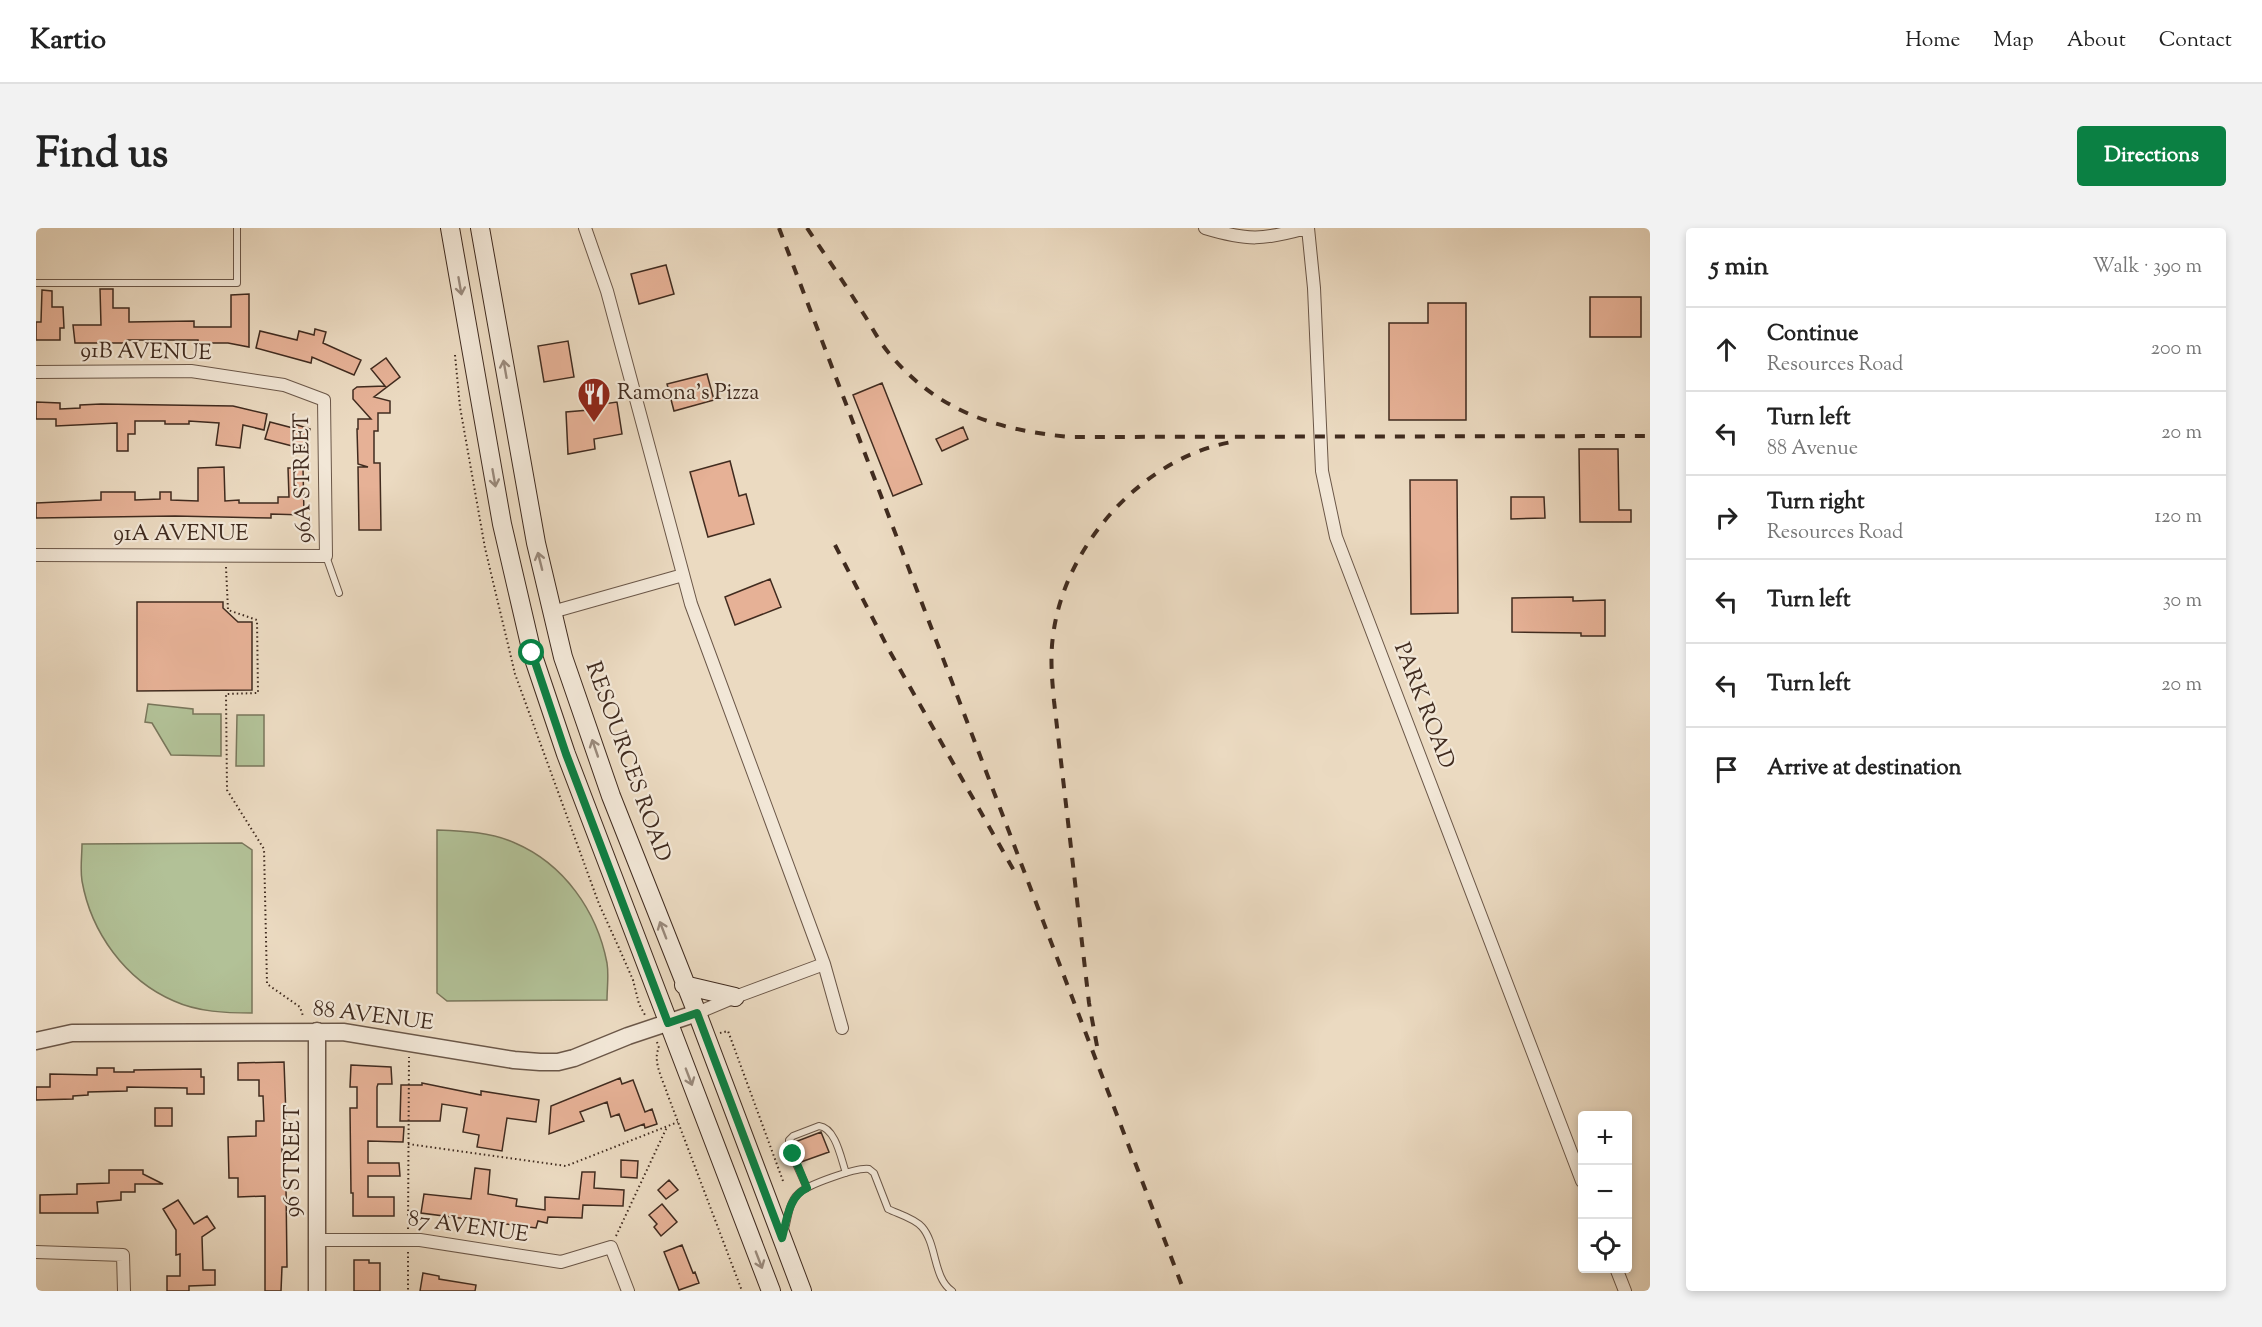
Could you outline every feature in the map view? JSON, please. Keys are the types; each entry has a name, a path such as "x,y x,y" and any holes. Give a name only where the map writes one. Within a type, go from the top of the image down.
{"main road":[{"path":"450,228 502,524 532,653 566,754 771,1291"},
{"name":"RESOURCES ROAD","path":"480,228 536,543 563,657 611,796 697,1013 802,1291"},
{"path":"684,985 735,997"}],"street":[{"path":"585,228 610,300 691,604 824,964 842,1028"},
{"path":"1205,228 1239,237 1271,238 1307,228"},
{"name":"PARK ROAD","path":"1307,228 1314,288 1322,471 1336,537 1578,1171"},
{"name":"91B AVENUE","path":"36,372 191,371 284,385 324,400"},
{"name":"96A STREET","path":"324,400 326,556"},
{"name":"91A AVENUE","path":"36,555 326,556"},
{"path":"552,612 683,575"},
{"path":"697,1013 824,964"},
{"name":"88 AVENUE","path":"36,1041 72,1033 343,1032 514,1060 558,1062 697,1013"},
{"name":"96 STREET","path":"317,1031 317,1291"},
{"name":"87 AVENUE","path":"317,1240 408,1240 561,1262 611,1247"},
{"path":"611,1247 628,1291"},
{"path":"36,1252 123,1255 124,1291"},
{"path":"1618,1273 1625,1291"}],"lane":[{"path":"36,283 237,283 237,228"},
{"path":"326,556 339,593"},
{"path":"807,1188 789,1148 789,1140 793,1136 823,1126 830,1131 846,1173"},
{"path":"782,1238 793,1200 798,1193 846,1173 866,1168 872,1171 888,1209 924,1229 945,1284 952,1291"}],"path":[{"path":"226,556 228,610 257,620 258,693 226,694 227,790 264,849 267,984 300,1007 303,1016"},
{"path":"728,1030 783,1181"},
{"path":"408,1291 409,1043"},
{"path":"659,1048 656,1053 660,1071 742,1291"},
{"path":"408,1144 566,1166 678,1122"},
{"path":"611,1247 667,1127"}],"green space":[{"path":"148,704 193,709 193,714 221,714 221,756 171,755 152,723 145,722"},
{"path":"237,715 264,715 264,766 236,766"},
{"path":"437,830 477,833 506,839 533,852 563,876 576,891 586,908 602,944 608,968 607,1000 447,1001 437,993"},
{"path":"242,843 252,850 252,1013 212,1011 183,1005 156,992 140,981 113,952 102,936 93,918 82,881 82,844"}],"building":[{"path":"666,265 674,294 639,304 631,274"},
{"path":"100,289 113,289 113,308 129,308 129,322 194,321 194,327 231,327 231,295 249,294 249,347 228,343 198,343 198,340 75,343 73,325 101,325"},
{"path":"42,290 52,291 52,307 63,307 64,328 60,328 60,340 36,340 36,322 41,322"},
{"path":"1590,297 1641,297 1641,337 1590,337"},
{"path":"1428,303 1466,303 1466,420 1389,420 1389,323 1428,323"},
{"path":"315,329 326,332 323,343 361,360 354,375 312,357 311,363 256,348 260,331 297,340 299,331 314,335"},
{"path":"568,341 574,377 544,382 538,346"},
{"path":"386,358 400,377 374,397 390,401 390,413 378,413 378,431 374,431 374,463 380,463 381,530 359,530 358,467 368,467 358,464 358,419 371,419 353,399 353,390 357,387 385,386 371,369"},
{"path":"707,374 714,400 674,411 667,384"},
{"path":"882,383 922,484 893,496 853,395"},
{"path":"36,402 60,403 60,409 101,404 233,406 267,414 264,430 243,425 240,448 216,445 219,423 189,421 189,424 165,424 165,421 135,421 135,434 128,434 128,451 117,451 117,423 56,426 56,419 36,419"},
{"name":"Ramona's Pizza","path":"617,402 622,434 594,439 595,449 568,454 566,412 589,410 589,406"},
{"path":"270,422 293,428 294,424 310,429 304,449 265,439"},
{"path":"963,427 968,439 942,451 936,439"},
{"path":"1579,449 1618,449 1619,510 1631,510 1631,522 1580,522"},
{"path":"730,461 739,496 746,494 754,524 708,537 690,472"},
{"path":"224,467 225,501 239,500 239,503 278,503 278,497 289,497 288,468 303,468 304,515 271,514 271,518 175,516 36,518 36,503 101,500 101,492 135,492 135,500 160,499 160,492 171,492 171,500 198,501 198,468"},
{"path":"1410,480 1457,480 1458,613 1411,614"},
{"path":"1511,497 1544,497 1545,518 1511,519"},
{"path":"770,579 781,607 735,625 725,597"},
{"path":"1573,597 1573,601 1605,600 1605,636 1581,636 1581,633 1512,632 1512,598"},
{"path":"137,602 223,602 223,608 238,622 252,622 252,690 137,691"},
{"path":"284,1062 286,1116 284,1116 284,1138 282,1138 282,1187 286,1187 287,1267 282,1267 281,1291 265,1291 265,1196 238,1197 238,1178 229,1178 228,1137 256,1136 256,1121 264,1121 263,1096 259,1096 259,1080 238,1080 238,1063"},
{"path":"351,1065 391,1067 392,1084 378,1084 377,1087 377,1127 404,1127 403,1142 368,1141 368,1163 399,1163 400,1176 368,1176 368,1197 394,1197 394,1216 353,1216 350,1108 357,1108 357,1087 350,1087"},
{"path":"97,1068 114,1068 114,1072 201,1069 201,1077 204,1077 204,1094 187,1094 187,1088 127,1087 127,1091 88,1092 88,1095 73,1096 73,1099 36,1100 36,1087 50,1087 50,1074 97,1075"},
{"path":"620,1078 622,1084 633,1080 645,1112 652,1109 657,1124 645,1128 644,1124 625,1131 619,1114 611,1117 607,1102 580,1112 584,1121 549,1134 551,1106"},
{"path":"422,1083 481,1095 481,1091 539,1100 536,1122 507,1118 502,1151 477,1147 479,1135 463,1132 467,1108 442,1104 440,1121 400,1121 401,1085 422,1085"},
{"path":"155,1108 172,1108 172,1126 155,1126"},
{"path":"821,1132 829,1152 801,1162 795,1142"},
{"path":"621,1160 638,1161 637,1178 621,1177"},
{"path":"475,1168 490,1170 488,1194 517,1199 516,1206 545,1210 545,1197 579,1199 582,1172 595,1172 594,1188 624,1190 623,1206 583,1205 582,1218 548,1217 547,1223 538,1221 536,1228 421,1213 424,1194 471,1199"},
{"path":"109,1170 143,1170 143,1174 163,1184 135,1184 135,1192 121,1192 121,1200 97,1202 98,1213 40,1213 40,1195 77,1194 77,1184 109,1183"},
{"path":"669,1180 678,1190 666,1199 658,1190"},
{"path":"178,1200 194,1224 207,1216 215,1228 202,1237 203,1270 215,1270 215,1285 189,1286 189,1291 167,1291 167,1276 180,1276 180,1254 176,1255 176,1230 163,1209"},
{"path":"662,1204 677,1222 661,1236 654,1227 657,1224 649,1215"},
{"path":"682,1245 699,1283 679,1290 664,1252"},
{"path":"354,1260 380,1263 380,1291 354,1291"},
{"path":"423,1273 439,1276 439,1279 476,1285 475,1291 420,1291"}],"railway":[{"path":"779,228 1184,1291"},
{"path":"807,228 881,343 907,372 947,403 993,423 1017,429 1070,437 1650,436"},
{"path":"1097,1046 1089,1003 1053,685 1052,644 1060,602 1073,569 1092,538 1115,509 1141,484 1171,464 1204,449 1238,441"},
{"path":"835,545 889,650 1017,876"}],"place":[{"name":"Ramona's Pizza","path":"594,423"}],"route":[{"path":"532,653 566,754 668,1023 697,1013 782,1238 793,1200 798,1193 807,1188 793,1154"}]}
